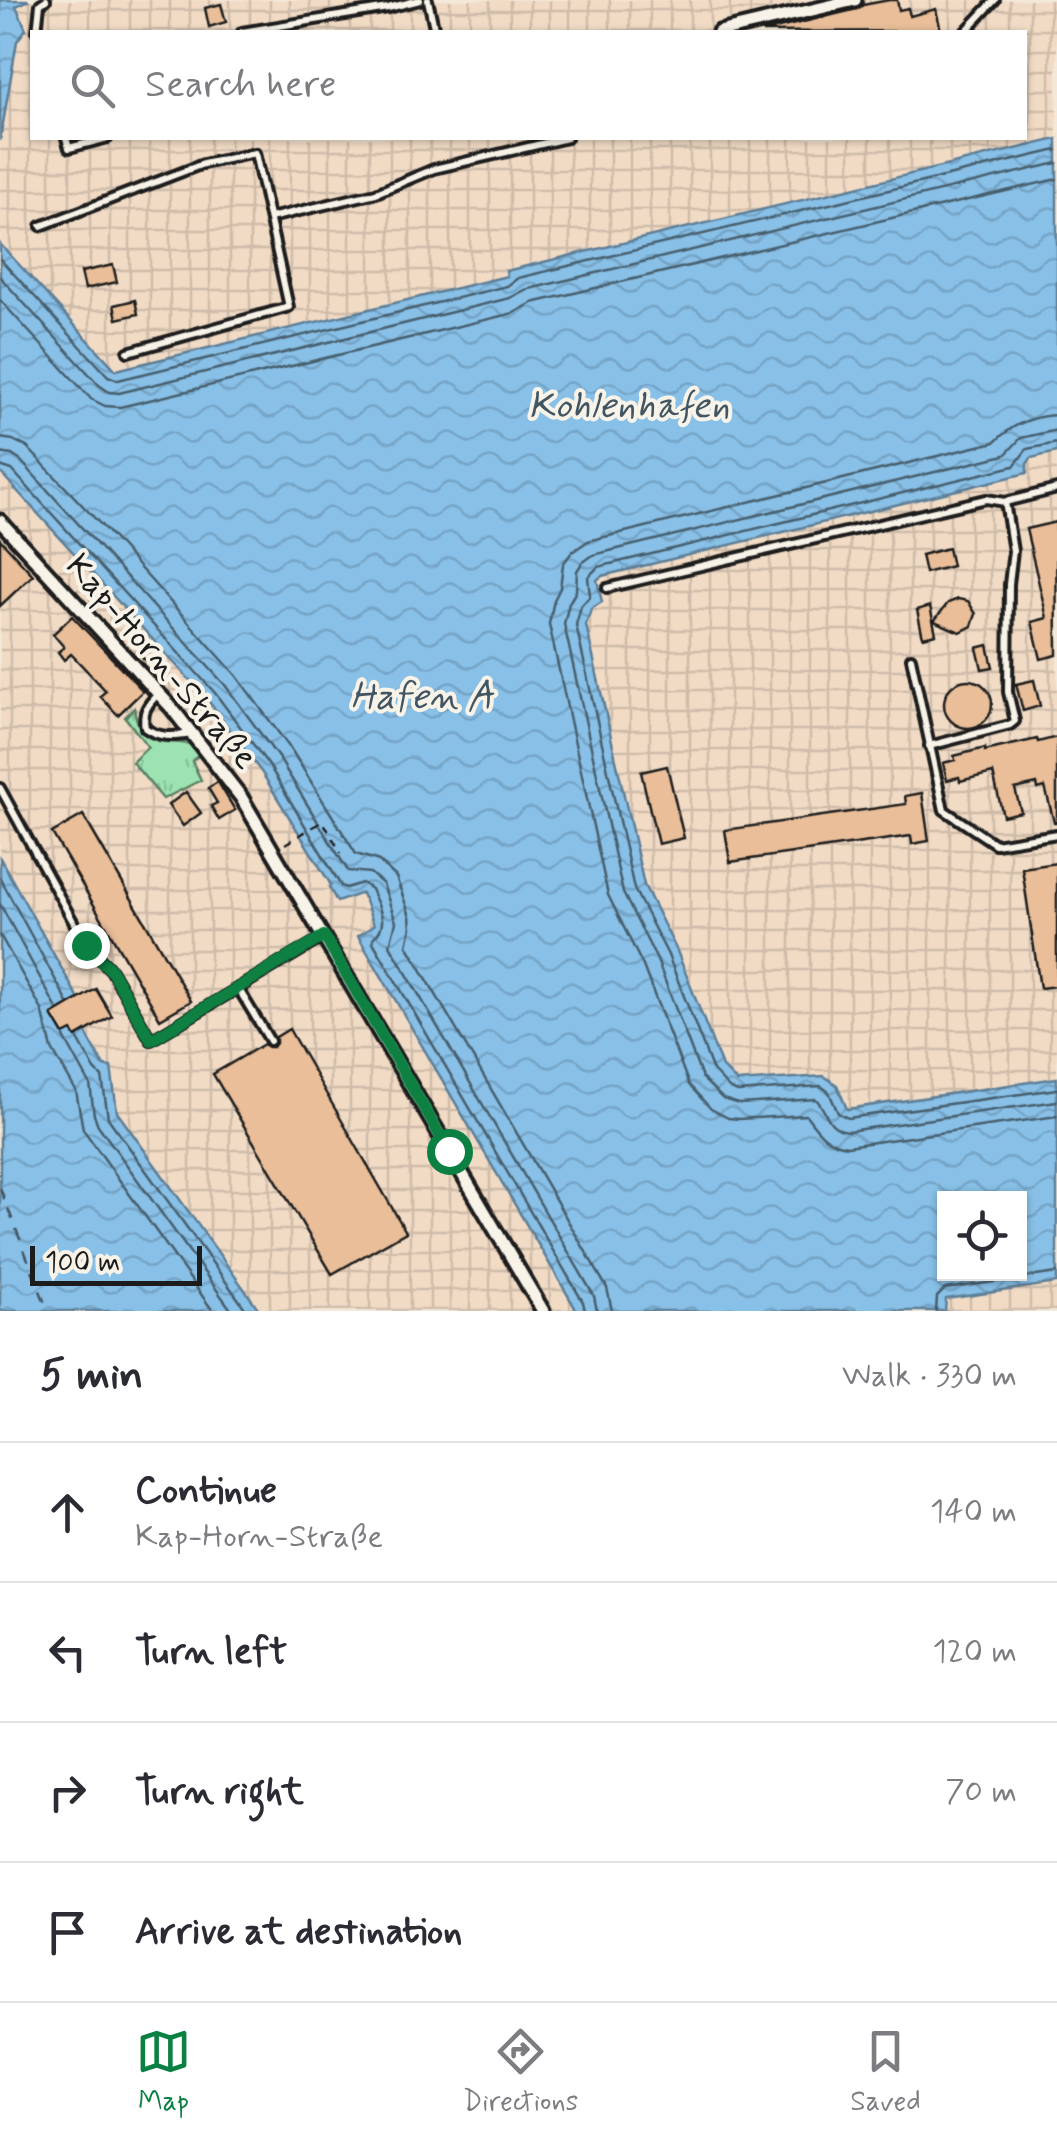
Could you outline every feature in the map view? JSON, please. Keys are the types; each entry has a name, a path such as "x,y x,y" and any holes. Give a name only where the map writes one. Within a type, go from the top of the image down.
{"street":[{"path":"728,30 855,0"},
{"name":"Kap-Horn-Straße","path":"0,521 194,733 241,797 543,1311"}],"lane":[{"path":"37,30 40,4 46,0"},
{"path":"253,30 424,0 434,30"},
{"path":"968,30 996,0"},
{"path":"67,140 69,148 100,140"},
{"path":"270,218 376,193 434,169 538,141"},
{"path":"41,226 203,164 255,153 289,307 128,352"},
{"path":"607,588 986,499 1005,502 1057,489"},
{"path":"929,746 1015,721 1008,692 1012,551 1005,502"},
{"path":"910,658 944,810 995,844 1057,834"},
{"path":"159,693 147,704 145,728 156,735 194,733"},
{"path":"0,788 86,945 111,970 151,1040 324,936"},
{"path":"238,988 270,1040"}],"path":[{"path":"285,844 323,822 341,853"}],"shaded area":[{"path":"29,0 1057,0 1057,139 116,370 0,244 0,141 20,34 16,6"},
{"path":"1057,452 1057,1078 846,1109 824,1076 737,1082 722,1067 677,951 644,885 586,625 597,580 1027,473 1031,458"},
{"path":"0,472 207,699 262,773 331,886 362,893 374,926 358,936 577,1311 260,1311 116,1112 111,1067 104,1066 87,1035 77,996 0,858"},
{"path":"1057,1283 1057,1311 945,1311 946,1299"}],"green space":[{"path":"134,708 137,722 148,737 195,745 201,753 192,761 201,780 163,799 132,762 148,747 125,717"}],"water":[{"path":"0,0 29,0 16,6 26,29 17,41 0,141"},
{"path":"1057,139 1057,452 1031,458 1027,473 602,576 597,580 602,602 591,609 586,625 644,885 677,951 722,1067 737,1082 824,1076 837,1085 847,1109 1057,1078 1057,1283 946,1299 945,1311 577,1311 358,936 374,925 362,893 337,902 331,885 262,773 207,699 0,472 0,244 116,370 507,276 506,271"},
{"path":"0,858 77,996 87,1035 104,1066 111,1067 117,1112 260,1311 0,1311"}],"building":[{"path":"897,0 899,10 908,8 910,16 936,9 941,30 770,30 857,9"},
{"path":"221,4 226,22 209,27 205,8"},
{"path":"113,265 117,282 85,289 81,272"},
{"path":"135,300 138,314 117,319 114,305"},
{"path":"1056,522 1057,655 1041,659 1032,622 1047,618 1026,529"},
{"path":"0,539 33,575 0,606"},
{"path":"948,548 952,566 925,573 921,555"},
{"path":"968,601 976,614 972,626 960,632 934,621 948,603"},
{"path":"930,606 936,634 923,637 917,610"},
{"path":"72,616 143,691 118,715 100,696 106,691 71,654 64,660 58,652 64,647 53,634"},
{"path":"988,645 993,667 982,669 977,648"},
{"path":"968,680 985,687 992,704 985,721 968,728 951,721 944,704 951,687"},
{"path":"1034,680 1040,706 1023,711 1016,684"},
{"path":"1057,737 1057,822 1045,787 1038,789 1037,784 1015,789 1021,812 1003,816 993,773 947,780 943,763 955,760 954,756"},
{"path":"667,766 684,838 658,844 641,772"},
{"path":"218,782 235,810 219,820 211,806 217,803 208,788"},
{"path":"186,792 201,813 183,826 168,805"},
{"path":"922,793 929,841 912,844 911,836 730,862 725,830 906,804 905,796"},
{"path":"83,815 191,1001 160,1019 52,833"},
{"path":"1057,863 1057,986 1040,988 1022,868"},
{"path":"96,989 112,1016 76,1037 72,1031 64,1035 52,1015"},
{"path":"289,1029 406,1232 332,1274 213,1074 264,1044 273,1047 276,1037"}],"ferry route":[{"path":"0,1188 48,1311"}],"route":[{"path":"86,945 111,970 151,1040 324,936 449,1151"}],"water label":[{"name":"Kohlenhafen","path":"629,406"},
{"name":"Hafen A","path":"422,697"}]}
